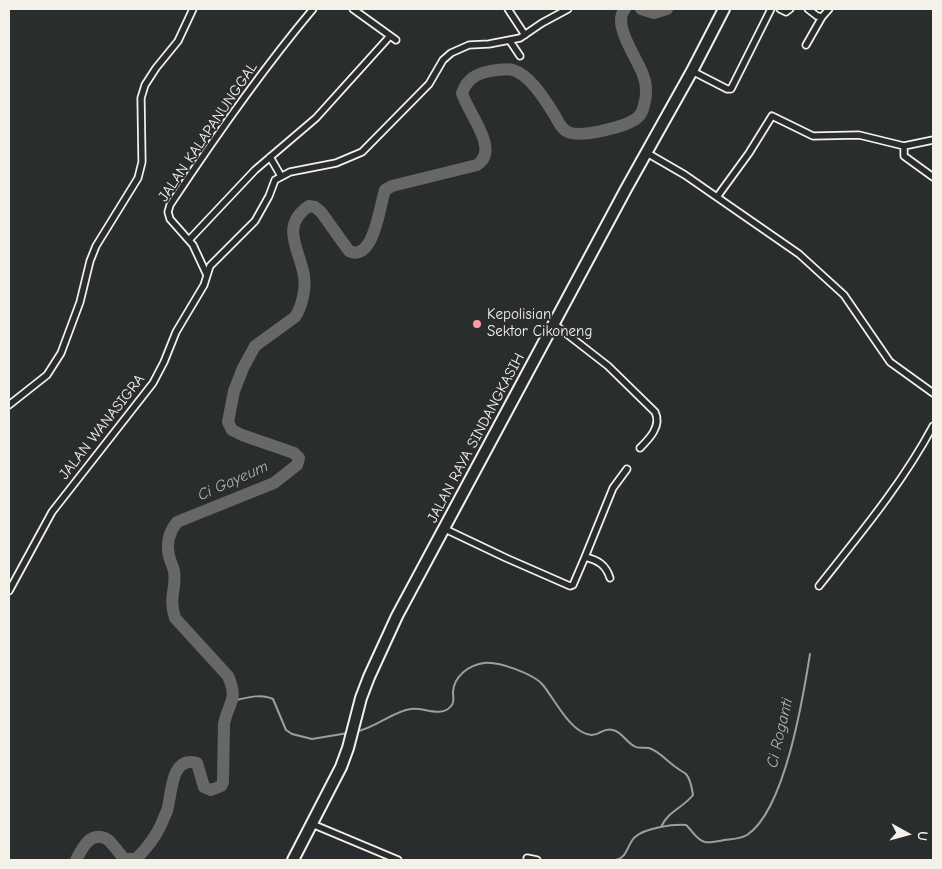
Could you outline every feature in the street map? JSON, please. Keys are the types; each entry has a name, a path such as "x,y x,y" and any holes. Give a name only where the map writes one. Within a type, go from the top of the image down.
{"highway":[{"name":"JALAN RAYA SINDANGKASIH","path":"293,860 341,767 354,729 361,698 397,616 724,9"}],"street":[{"path":"9,404 47,375 61,353 80,302 90,261 96,246 138,178 142,162 141,98 145,85 178,41 193,9"},
{"name":"JALAN KALAPANUNGGAL","path":"205,271 189,240 170,219 168,212 170,205 240,101 314,9"},
{"path":"353,9 396,40"},
{"path":"508,9 526,35"},
{"path":"270,157 280,174 336,163 362,152 430,84 442,60 448,55 469,45 510,41 520,38 568,9"},
{"path":"692,71 727,89 731,89 771,9"},
{"path":"780,9 786,12 790,9"},
{"path":"808,9 817,16 822,17"},
{"path":"806,45 822,17 829,9"},
{"path":"189,240 255,170 316,118 390,36"},
{"path":"510,41 520,56"},
{"path":"717,197 749,153 772,116 813,136 859,135 904,146 933,140"},
{"path":"904,146 904,156 933,177"},
{"path":"647,152 685,175 813,266 839,290 853,307 890,362 933,393"},
{"name":"JALAN WANASIGRA","path":"9,591 52,512 152,383 164,362 176,332 204,285 205,271 255,221 264,208 275,180 280,174"},
{"path":"554,324 608,366 656,412 658,418 653,432 640,448"},
{"path":"819,586 878,511 910,466 933,426"},
{"path":"445,529 570,586 573,585 613,488 628,468"},
{"path":"585,557 601,563 610,578"},
{"path":"312,824 398,860"},
{"path":"527,858 537,860"}],"waterway":[{"name":"Ci Gayeum","path":"76,860 90,839 95,837 105,838 109,841 124,859 136,859 150,843 161,825 167,811 174,778 177,770 182,765 188,762 197,763 204,787 211,790 221,786 223,782 224,724 232,701 233,691 228,676 175,618 172,604 175,577 169,556 168,542 177,522 274,483 297,465 299,458 294,453 242,435 232,430 228,422 234,391 243,368 255,346 295,317 300,308 304,292 304,276 293,230 300,214 309,206 315,207 321,212 349,251 358,252 370,241 385,190 392,186 477,165 483,158 485,150 484,141 462,93 469,81 485,72 511,69 525,77 542,95 562,127 568,132 582,134 603,131 623,125 637,118 644,107 646,86 640,68 623,32 621,23 625,9"},
{"name":"Ci Gayeum","path":"641,9 654,13 667,9"},
{"name":"Ci Roganti","path":"615,860 625,854 635,837 652,829 686,825 699,839 710,842 745,836 760,822 772,802 790,752 803,697 810,654"},
{"path":"355,732 370,727 404,710 443,711 453,703 454,686 463,672 473,666 484,663 506,666 532,677 543,685 566,717 582,732 592,735 609,729 616,731 631,744 639,748 649,748 686,774 690,781 693,795 672,813 661,827"},
{"path":"232,701 258,696 273,699 286,730 292,734 312,739 348,733"}],"place":[{"name":"Kepolisian Sektor Cikoneng","path":"477,324"}]}
